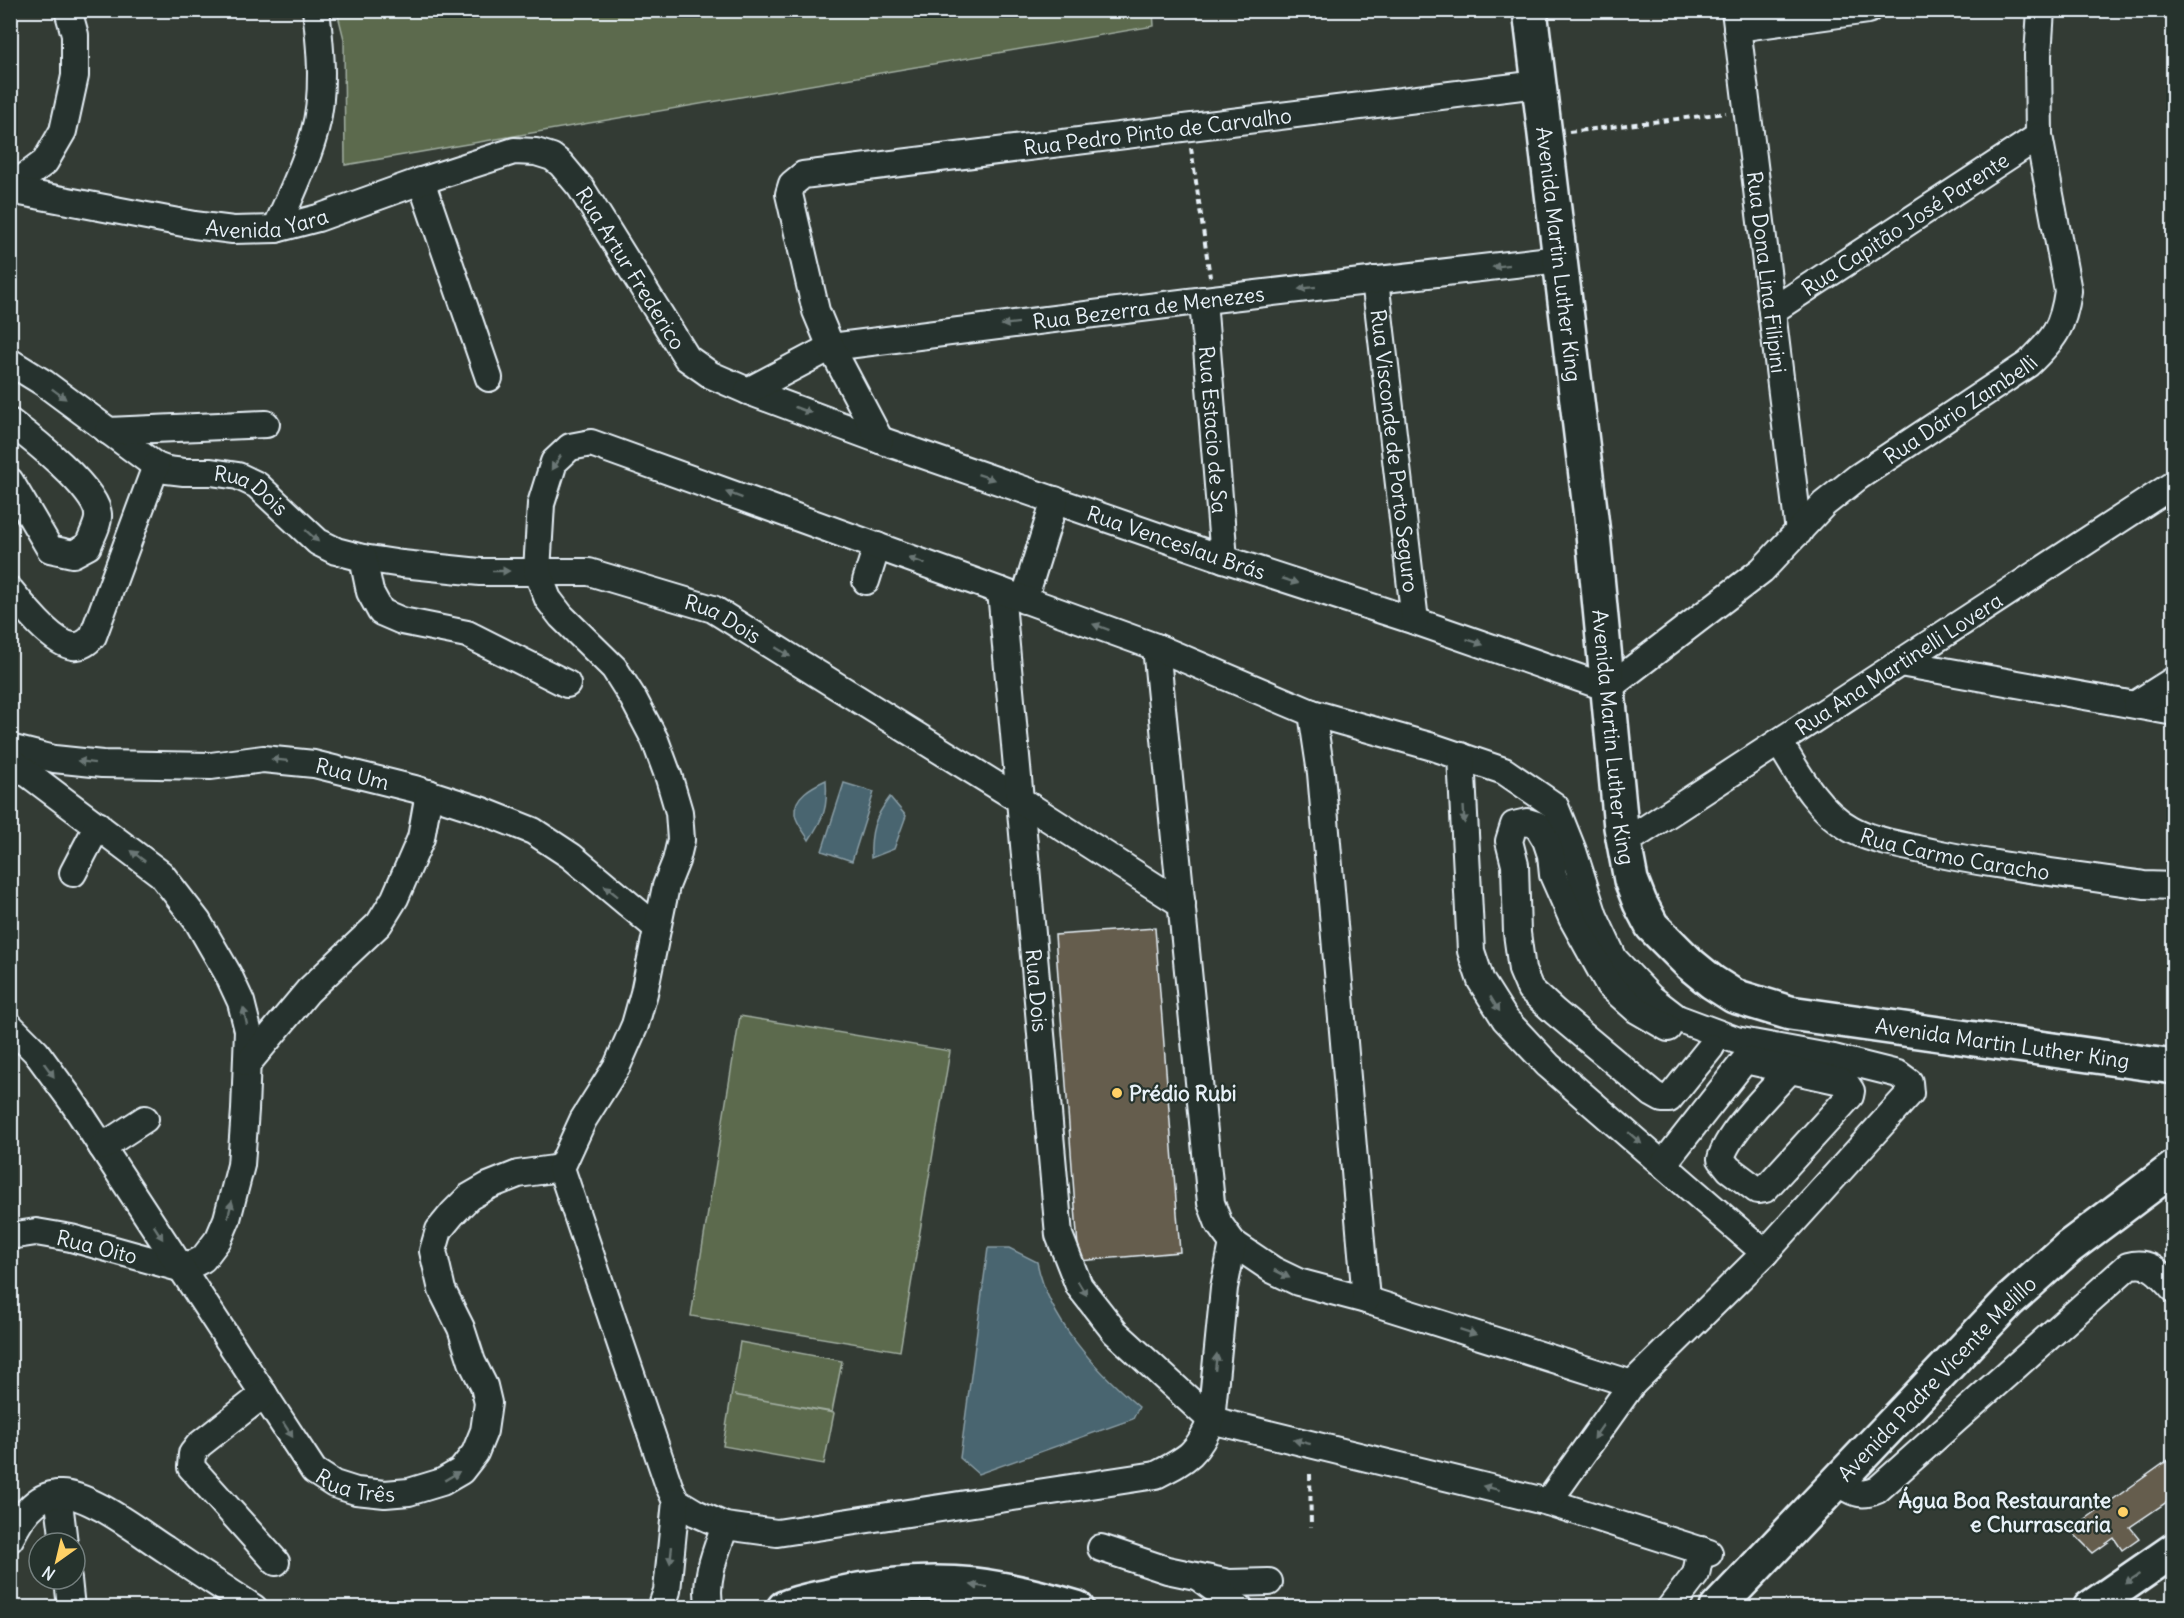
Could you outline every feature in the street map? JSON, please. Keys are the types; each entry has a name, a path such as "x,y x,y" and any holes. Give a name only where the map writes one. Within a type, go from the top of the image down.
{"main road":[{"name":"Avenida Martin Luther King","path":"1530,10 1593,534 1624,843 1631,880 1652,926 1690,964 1734,996 1790,1012 2168,1071"},
{"name":"Avenida Padre Vicente Melillo","path":"1717,1608 2010,1300 2069,1247 2174,1168"},
{"path":"2090,1608 2174,1550"},
{"path":"784,1608 795,1603 855,1590 897,1585 948,1584 974,1585 1034,1596 1077,1608"}],"street":[{"path":"10,189 45,162 63,131 75,76 75,35 68,10"},
{"path":"276,229 314,133 322,75 316,10"},
{"path":"1736,19 1869,10"},
{"name":"Rua Dário Zambelli","path":"1608,688 1762,570 1824,504 1858,477 2028,364 2046,347 2058,331 2066,312 2068,291 2039,136 2038,55 2041,10"},
{"name":"Rua Dona Lina Filipini","path":"1736,19 1799,532"},
{"name":"Rua Pedro Pinto de Carvalho","path":"831,347 816,311 789,194 792,184 803,175 1538,84"},
{"name":"Rua Capitão José Parente","path":"1772,311 2039,136"},
{"name":"Avenida Yara","path":"10,189 195,225 233,230 276,229 318,218 514,151"},
{"name":"Rua Artur Frederico","path":"514,151 536,152 552,157 561,164 581,189 687,358 711,375 748,390"},
{"path":"421,181 489,378"},
{"name":"Rua Bezerra de Menezes","path":"748,390 831,347 1208,299 1559,259"},
{"name":"Rua Visconde de Porto Seguro","path":"1375,280 1415,621"},
{"name":"Rua Estacio de Sa","path":"1208,299 1224,559"},
{"path":"831,347 880,440"},
{"name":"Rua Dois","path":"10,362 44,383 156,466 167,470 238,476 257,485 318,542 336,551 363,558 480,572 589,572 713,609 1020,800 1059,1235 1079,1286 1115,1332 1211,1420"},
{"name":"Rua Venceslau Brás","path":"748,390 880,440 1608,688"},
{"path":"10,422 52,454 95,502 99,516 88,546 73,554 50,549 10,481"},
{"path":"108,431 266,424"},
{"path":"661,1608 667,1590 676,1501 561,1168 583,1120 617,1066 635,1024 644,993 666,886 681,840 679,812 669,778 655,740 633,698 614,668 561,616 548,599 537,571 541,504 554,462 570,447 591,443 1156,647 1312,713 1433,747 1504,771 1555,806 1573,851 1594,916 1614,959 1651,998 1677,1018 1736,1040 1845,1061 1898,1074 1909,1082 1910,1093 1765,1252 1632,1384 1548,1502"},
{"path":"10,590 32,618 63,643 74,647 86,643 93,636 156,466"},
{"name":"Rua Ana Martinelli Lovera","path":"1624,843 2174,484"},
{"path":"1055,500 1012,596 1020,800 1182,904"},
{"path":"866,581 877,546"},
{"path":"363,558 370,592 381,612 402,621 467,634 567,684"},
{"path":"1156,647 1210,1203 1219,1224 1233,1243 1273,1270 1298,1282 1366,1300 1632,1384"},
{"path":"1900,663 2174,712"},
{"path":"2136,704 2174,680"},
{"path":"1312,713 1321,773 1366,1300"},
{"name":"Rua Carmo Caracho","path":"1779,742 1805,784 1832,815 1852,830 1879,840 1962,860 2144,885 2174,886"},
{"name":"Rua Um","path":"10,748 54,759 102,764 211,766 263,759 314,764 429,793 533,831 571,856 657,928"},
{"path":"1461,756 1471,951 1481,981 1505,1019 1548,1065 1765,1252"},
{"path":"10,760 161,874 198,922 228,974 241,1002 248,1030 241,1165 227,1219 219,1238 203,1259 183,1269"},
{"path":"248,1063 308,991 379,924 395,898 421,838 429,793"},
{"path":"1711,1047 1669,1099 1662,1099 1554,1012 1530,989 1522,970 1516,933 1515,865 1509,842 1514,825 1527,822 1537,825 1546,840 1551,855 1553,875 1572,918 1609,985 1637,1010 1690,1040 1711,1047 1745,1060 1841,1081 1851,1091 1850,1096 1765,1189 1757,1190 1729,1169 1721,1158 1737,1130 1790,1070"},
{"path":"73,873 98,825"},
{"name":"Rua Três","path":"10,1026 36,1052 102,1147 314,1471 334,1485 356,1491 385,1494 409,1492 442,1482 461,1472 475,1453 484,1431 488,1403 484,1386 472,1362 461,1328 442,1290 433,1251 440,1230 453,1213 470,1197 488,1186 518,1174 561,1168"},
{"path":"1664,1163 1745,1060"},
{"path":"102,1147 145,1119"},
{"name":"Rua Oito","path":"10,1236 36,1233 71,1238 183,1269"},
{"path":"676,1501 696,1514 725,1526 777,1533 1156,1475 1188,1459 1204,1439 1211,1420 1224,1288 1233,1243"},
{"path":"1837,1482 1857,1493 1866,1494 1877,1490 2128,1266 2140,1263 2156,1270 2174,1288"},
{"path":"264,1394 199,1444 192,1454 191,1467 276,1562"},
{"path":"1211,1420 1548,1502 1705,1552 1696,1574 1670,1608"},
{"path":"58,1494 63,1531"},
{"path":"10,1539 23,1516 35,1503 44,1498 58,1494 87,1501 105,1510 254,1608"},
{"path":"710,1608 708,1587 725,1526"},
{"path":"1101,1548 1167,1570 1229,1583 1269,1582"},
{"path":"1198,1576 1240,1608"},
{"path":"69,1591 71,1608"}],"path":[{"path":"1544,135 1747,110"},
{"path":"1187,127 1208,299"},
{"path":"1310,1474 1311,1527"}],"green space":[{"path":"337,11 1153,11 1154,26 345,165 344,39"},
{"path":"740,1016 950,1051 900,1351 691,1316"},
{"path":"740,1342 842,1361 832,1412 734,1395 834,1413 824,1464 723,1446"}],"water":[{"path":"826,780 824,812 809,840 797,821 795,808 805,792"},
{"path":"844,783 874,792 852,861 822,851"},
{"path":"890,797 906,816 894,849 871,858 874,826"},
{"path":"988,1248 1009,1248 1037,1262 1043,1284 1063,1324 1106,1377 1139,1407 1133,1419 978,1474 960,1458"}],"building":[{"name":"Prédio Rubi","path":"1155,928 1180,1252 1079,1261 1055,935"},
{"name":"Água Boa Restaurante e Churrascaria","path":"2174,1456 2174,1497 2130,1527 2139,1538 2122,1550 2114,1538 2093,1553 2070,1530"}],"place":[{"name":"Prédio Rubi","path":"1117,1093"},
{"name":"Água Boa Restaurante e Churrascaria","path":"2123,1512"}]}
